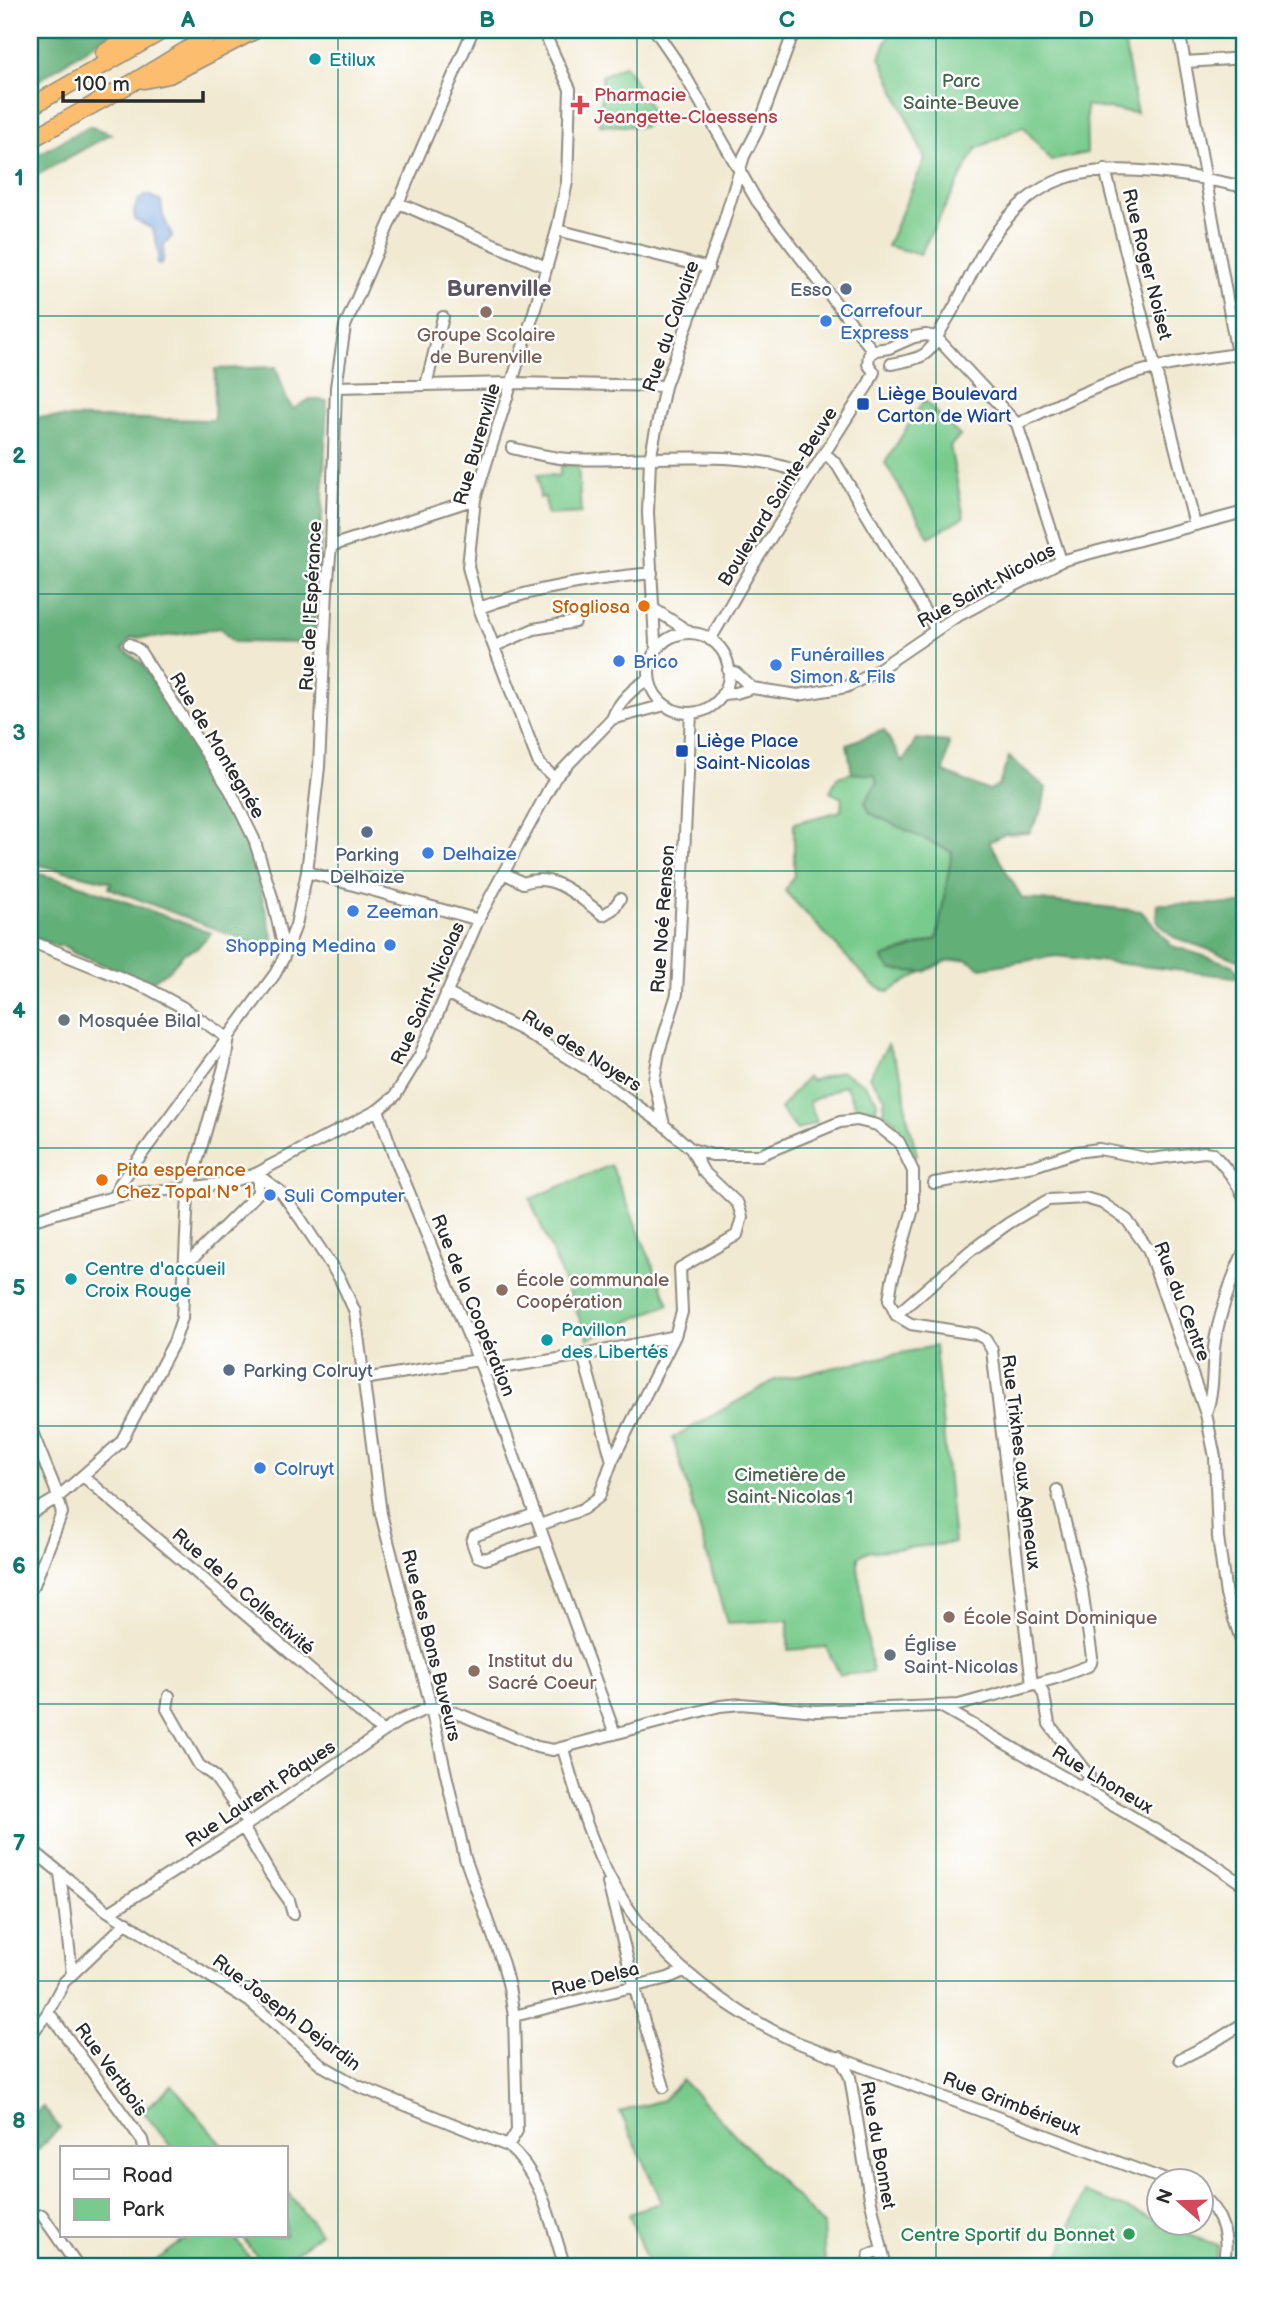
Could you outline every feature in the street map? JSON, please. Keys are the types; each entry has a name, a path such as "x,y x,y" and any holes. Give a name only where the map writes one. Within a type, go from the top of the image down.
{"highway":[{"path":"74,82 98,58 141,30"},
{"path":"30,107 164,30"},
{"path":"30,140 219,30"},
{"path":"132,83 169,75 257,30"}],"street":[{"name":"Rue de l'Espérance","path":"30,1514 57,1498 121,1442 156,1379 182,1318 190,1186 225,1063 229,1039 275,974 285,954 296,925 307,872 318,767 331,546 336,387 345,326 473,30"},
{"name":"Rue Burenville","path":"543,30 570,89 567,182 557,230 475,499 468,567 479,608 539,764 555,778"},
{"path":"656,30 690,84 738,173 757,201 878,350 891,357 891,364 884,373 870,369 867,359 878,350 914,337 936,337 1017,425 1061,561"},
{"name":"Rue du Calvaire","path":"658,648 655,642 648,513 650,458 664,386 709,268 736,188 738,173 791,39 798,30"},
{"path":"1017,425 1081,393 1156,368 1237,354 1179,30"},
{"path":"1186,62 1244,58"},
{"path":"891,364 919,359 932,349 936,337 990,240 1019,205 1038,190 1074,174 1105,169 1206,178 1244,187"},
{"name":"Rue Roger Noiset","path":"1105,169 1195,524"},
{"path":"398,202 546,267"},
{"path":"557,230 709,268"},
{"path":"426,385 443,317"},
{"name":"Boulevard Sainte-Beuve","path":"710,640 732,600 874,372"},
{"path":"336,387 512,383 664,386"},
{"path":"512,448 540,456 572,459 743,460 797,470 808,478"},
{"path":"825,453 837,465 936,629"},
{"path":"331,546 475,499"},
{"name":"Rue Saint-Nicolas","path":"722,694 752,688 798,695 846,687 867,678 936,629 976,605 1061,561 1244,512"},
{"path":"479,608 509,597 613,577 652,573"},
{"path":"654,609 691,633 710,640 725,658 727,683 722,694 714,704 704,710 682,713 665,705 654,694 649,678 650,662 667,639 691,633"},
{"path":"495,646 534,629 575,622"},
{"name":"Rue de Montegnée","path":"129,644 139,649 230,790 254,839 272,897 285,954"},
{"name":"Rue Saint-Nicolas","path":"728,670 736,673 752,688"},
{"name":"Rue Saint-Nicolas","path":"30,1221 115,1197 246,1179 258,1175 268,1167 378,1110 395,1096 404,1085 428,1037 479,920 555,778 612,719 616,708 649,678"},
{"path":"612,719 665,705"},
{"name":"Rue Noé Renson","path":"664,1125 654,1080 659,1052 677,993 691,713"},
{"path":"307,872 479,920"},
{"path":"504,873 523,883 532,880 556,881 603,915 613,909 620,899"},
{"path":"30,941 149,989 229,1039 119,1185 115,1197"},
{"name":"Rue des Noyers","path":"445,997 522,1030 586,1069 664,1125 691,1149 704,1171 738,1204 742,1217 737,1235 680,1268 682,1312 674,1336"},
{"name":"Rue de la Coopération","path":"378,1110 394,1156 480,1366 615,1734"},
{"path":"691,1149 712,1155 760,1155 840,1122 857,1119 877,1125 899,1142 913,1171 913,1209 892,1281 889,1300 896,1315"},
{"path":"934,1183 1034,1166 1099,1149 1151,1159 1205,1152 1212,1153 1217,1158 1238,1185 1244,1198"},
{"path":"186,1265 258,1192 258,1175"},
{"name":"Rue des Bons Buveurs","path":"258,1175 281,1192 346,1289 355,1312 381,1514 431,1708 465,1858 503,1964 514,2017 517,2131 508,2146"},
{"name":"Rue du Centre","path":"896,1315 970,1251 1048,1200 1085,1198 1102,1203 1127,1220 1148,1249 1206,1414 1215,1457 1218,1537 1226,1595 1243,1641"},
{"path":"1206,1414 1214,1382 1214,1347 1231,1284 1244,1252"},
{"name":"Rue Trixhes aux Agneaux","path":"896,1315 921,1327 976,1334 985,1339 992,1350 1035,1683 1044,1695 1049,1724 1090,1776 1083,1788"},
{"path":"364,1379 583,1354 674,1336"},
{"path":"544,1539 485,1559 477,1556 472,1542 474,1536 583,1509 599,1497 612,1461 674,1336"},
{"path":"583,1354 612,1461"},
{"path":"30,1427 62,1513 30,1590"},
{"name":"Rue de la Collectivité","path":"83,1476 383,1732"},
{"path":"431,1708 438,1707 537,1747 553,1750 719,1706 741,1704 816,1711 959,1705 1056,1678 1088,1666 1092,1661 1082,1589 1057,1490"},
{"path":"169,1696 167,1709 198,1765 214,1776 246,1825 270,1874 289,1900 293,1914"},
{"name":"Rue Lhoneux","path":"942,1706 1204,1858 1244,1885"},
{"name":"Rue Laurent Pâques","path":"110,1912 246,1825 399,1721 431,1708"},
{"path":"563,1749 584,1819 608,1874 643,1926 684,1970 723,2003 796,2042 840,2057"},
{"name":"Rue Joseph Dejardin","path":"30,1848 110,1912 249,2001 323,2066 358,2086 508,2146"},
{"path":"60,1873 72,1973"},
{"path":"608,1874 608,1884 634,1986 664,2087"},
{"path":"30,2036 72,1973 127,1922"},
{"name":"Rue Delsa","path":"514,2017 668,1978 684,1970"},
{"name":"Rue Vertbois","path":"47,2014 52,2017 142,2140 144,2146"},
{"path":"1180,2059 1244,2023"},
{"name":"Rue Grimbérieux","path":"840,2057 1144,2172"},
{"name":"Rue du Bonnet","path":"840,2057 850,2077 886,2267"},
{"path":"508,2146 525,2163 536,2180 565,2267"},
{"path":"1214,2209 1223,2228 1227,2246 1222,2267"},
{"path":"42,2215 58,2226"},
{"path":"64,2238 78,2267"},
{"path":"867,2267 869,2255 881,2250"}],"green space":[{"path":"30,30 115,30 30,86"},
{"name":"Parc Sainte-Beuve","path":"891,30 1034,30 1039,33 1123,35 1137,113 1086,106 1087,153 1051,161 1023,126 976,149 920,254 887,246 925,159 880,57"},
{"path":"625,65 651,109 653,118 644,127 600,125 602,76"},
{"path":"89,126 111,134 30,179 30,159"},
{"path":"276,367 287,400 293,409 310,399 327,401 314,643 233,642 220,628 161,637 131,638 123,649 143,664 242,828 259,865 256,872 273,940 271,947 267,949 109,888 111,882 30,863 30,411 31,417 214,420 215,369"},
{"path":"924,400 960,436 950,446 964,517 929,537 885,463"},
{"path":"561,465 578,465 581,513 547,515 545,497 540,498 538,474 559,476"},
{"path":"884,730 903,763 916,739 949,742 944,772 989,791 999,785 1009,757 1046,788 1042,810 1029,833 1005,834 989,842 1022,898 1141,911 1172,946 1233,965 1242,978 1056,956 981,968 966,959 947,961 924,972 891,970 882,958 937,939 952,852 870,813 865,802 877,783 875,775 852,773 847,744"},
{"path":"852,773 875,774 877,783 865,802 870,813 952,852 937,939 883,958 891,970 922,972 888,992 873,985 785,891 794,875 794,823 841,811 842,798 830,792 837,777"},
{"path":"30,872 72,882 211,933 197,948 184,953 169,970 150,983 71,952 71,949 30,936"},
{"path":"1157,904 1244,904 1244,962 1173,937 1156,920"},
{"path":"888,1045 903,1079 907,1116 917,1154 914,1159 894,1130 896,1120 883,1113 885,1097 869,1077"},
{"path":"841,1071 864,1084 877,1100 876,1110 858,1110 845,1085 809,1102 817,1122 797,1130 780,1109 807,1077 811,1081"},
{"path":"611,1165 669,1304 588,1339 530,1199"},
{"name":"Cimetière de Saint-Nicolas 1","path":"935,1346 954,1543 866,1552 858,1557 872,1672 840,1675 826,1647 788,1650 788,1620 727,1623 673,1438 775,1380"},
{"path":"682,2080 823,2225 825,2267 649,2267 629,2214 662,2202 620,2112 663,2100"},
{"path":"172,2085 223,2146 170,2146 143,2111"},
{"path":"43,2107 60,2128 30,2157 30,2117"},
{"path":"287,2192 320,2233 294,2254 292,2261 296,2267 266,2267 243,2238 287,2238"},
{"name":"Centre Sportif du Bonnet","path":"1084,2192 1144,2216 1144,2238 1200,2238 1218,2245 1213,2267 1055,2267"},
{"path":"187,2238 235,2238 257,2267 147,2267"}],"water":[{"path":"148,195 161,201 163,216 172,236 164,246 163,261 160,265 157,264 159,254 153,229 135,220 134,211 138,200"}],"place":[{"name":"Etilux","path":"315,59"},
{"name":"Pharmacie Jeangette-Claessens","path":"580,105"},
{"name":"Esso","path":"846,289"},
{"name":"Groupe Scolaire de Burenville","path":"486,312"},
{"name":"Carrefour Express","path":"826,321"},
{"name":"Liège Boulevard Carton de Wiart","path":"863,404"},
{"name":"Sfogliosa","path":"644,606"},
{"name":"Brico","path":"619,661"},
{"name":"Funérailles Simon & Fils","path":"776,665"},
{"name":"Liège Place Saint-Nicolas","path":"682,751"},
{"name":"Parking Delhaize","path":"367,832"},
{"name":"Delhaize","path":"428,853"},
{"name":"Zeeman","path":"353,911"},
{"name":"Shopping Medina","path":"390,945"},
{"name":"Mosquée Bilal","path":"64,1020"},
{"name":"Pita esperance Chez Topal N° 1","path":"102,1180"},
{"name":"Suli Computer","path":"270,1195"},
{"name":"Centre d'accueil Croix Rouge","path":"71,1279"},
{"name":"École communale Coopération","path":"502,1290"},
{"name":"Pavillon des Libertés","path":"547,1340"},
{"name":"Parking Colruyt","path":"229,1370"},
{"name":"Colruyt","path":"260,1468"},
{"name":"École Saint Dominique","path":"949,1617"},
{"name":"Église Saint-Nicolas","path":"890,1655"},
{"name":"Institut du Sacré Coeur","path":"474,1671"},
{"name":"Centre Sportif du Bonnet","path":"1129,2234"}],"district":[{"name":"Burenville","path":"499,288"}]}
